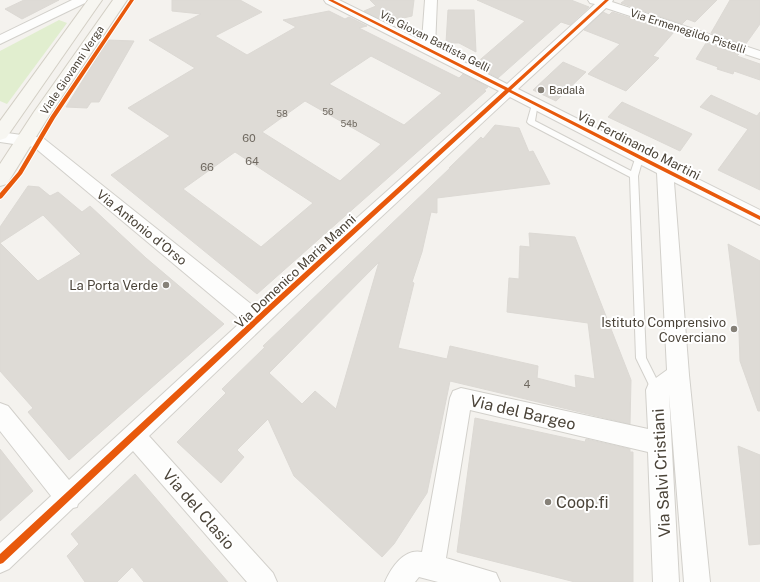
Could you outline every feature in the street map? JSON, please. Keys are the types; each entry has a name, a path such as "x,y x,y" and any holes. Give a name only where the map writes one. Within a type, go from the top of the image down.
{"main road":[{"name":"Viale Giovanni Verga","path":"0,134 95,0"},
{"name":"Viale Giovanni Verga","path":"0,179 120,0"}],"street":[{"path":"0,40 81,0"},
{"name":"Via Giovan Battista Gelli","path":"330,0 509,90"},
{"path":"428,48 431,0"},
{"name":"Via Ermenegildo Pistelli","path":"602,1 760,55"},
{"name":"Via Domenico Maria Manni","path":"0,560 257,321 509,90 602,1"},
{"name":"Via Ferdinando Martini","path":"509,90 639,158 760,218"},
{"path":"0,137 25,140"},
{"name":"Via Antonio d'Orso","path":"25,140 38,142 257,321"},
{"name":"Via Salvi Cristiani","path":"665,171 678,375 696,582"},
{"name":"Via Salvi Cristiani","path":"666,582 657,390 678,375"},
{"name":"Via del Bargeo","path":"432,566 461,398 659,443"},
{"path":"0,414 68,498"},
{"name":"Via del Clasio","path":"134,436 264,582"},
{"path":"398,582 411,566 419,564 432,566 487,582"}],"lane":[{"path":"535,104 531,122 634,176"},
{"path":"639,158 634,176 641,358 657,390"}],"green space":[{"path":"59,20 67,23 7,104 0,101 0,51"}],"building":[{"path":"24,0 59,0 22,19 5,9"},
{"path":"172,0 240,0 262,12 215,36 247,55 296,27 283,20 329,11 345,19 349,17 367,26 359,28 459,78 463,74 488,87 484,90 486,91 257,294 111,175 170,136 128,108 195,68 149,40 201,14 172,11","holes":["371,56 442,93 404,125 329,84","305,101 381,144 340,181 262,132","235,152 313,203 261,247 183,189"]},
{"path":"370,0 414,0 412,16 386,22 364,11 376,6"},
{"path":"477,0 571,0 589,7 570,25 561,22 498,78 474,65 525,21"},
{"path":"625,0 717,0 695,22 687,19 682,24 621,3"},
{"path":"730,0 760,0 760,24 745,45 711,33"},
{"path":"448,10 474,10 476,52 459,43 446,43"},
{"path":"603,12 609,15 612,12 674,32 653,56 659,58 626,91 588,74 620,44 584,30"},
{"path":"108,40 134,41 99,102 91,102 87,108 66,107"},
{"path":"706,43 739,54 737,56 760,64 760,80 734,71 733,74 717,69 718,67 696,59"},
{"path":"563,62 586,72 556,101 533,90"},
{"path":"711,95 757,116 760,112 760,190 718,170 748,129 700,107"},
{"path":"622,102 692,134 680,151 608,117"},
{"path":"495,125 519,128 529,152 533,151 550,184 437,198 437,213 431,212 422,252 412,282 414,283 398,348 447,359 450,346 538,366 537,378 576,388 575,375 595,379 588,323 507,312 509,278 519,279 520,246 530,247 529,233 575,237 631,380 630,424 450,381 427,493 394,544 382,557 294,476 268,419 237,450 244,457 221,483 177,442 226,393 222,389 265,347 263,346 481,137 483,139","holes":["379,262 336,409 315,391 302,404 269,373"]},
{"path":"28,186 39,187 50,196 58,192 82,212 90,206 146,258 224,324 69,460 28,412 33,408 0,371 0,227","holes":["43,215 81,254 38,281 0,243"]},
{"path":"728,244 760,261 760,411 758,411 740,361 739,333"},
{"name":"Coop.fi","path":"475,418 585,442 586,439 630,449 630,452 633,452 633,582 575,582 457,552"},
{"path":"738,446 760,455 760,544 749,545"},
{"path":"0,449 33,491 0,521"},
{"path":"135,474 228,582 144,582 132,567 117,582 85,582 67,556 79,544 71,534"}],"cycle path":[{"path":"0,197 20,173 53,117 132,0"},
{"path":"330,0 760,218"},
{"path":"0,560 272,306 607,0"}],"place":[{"name":"Badalà","path":"541,90"},
{"name":"La Porta Verde","path":"166,285"},
{"name":"Istituto Comprensivo Coverciano","path":"734,329"},
{"name":"Coop.fi","path":"548,502"}]}
